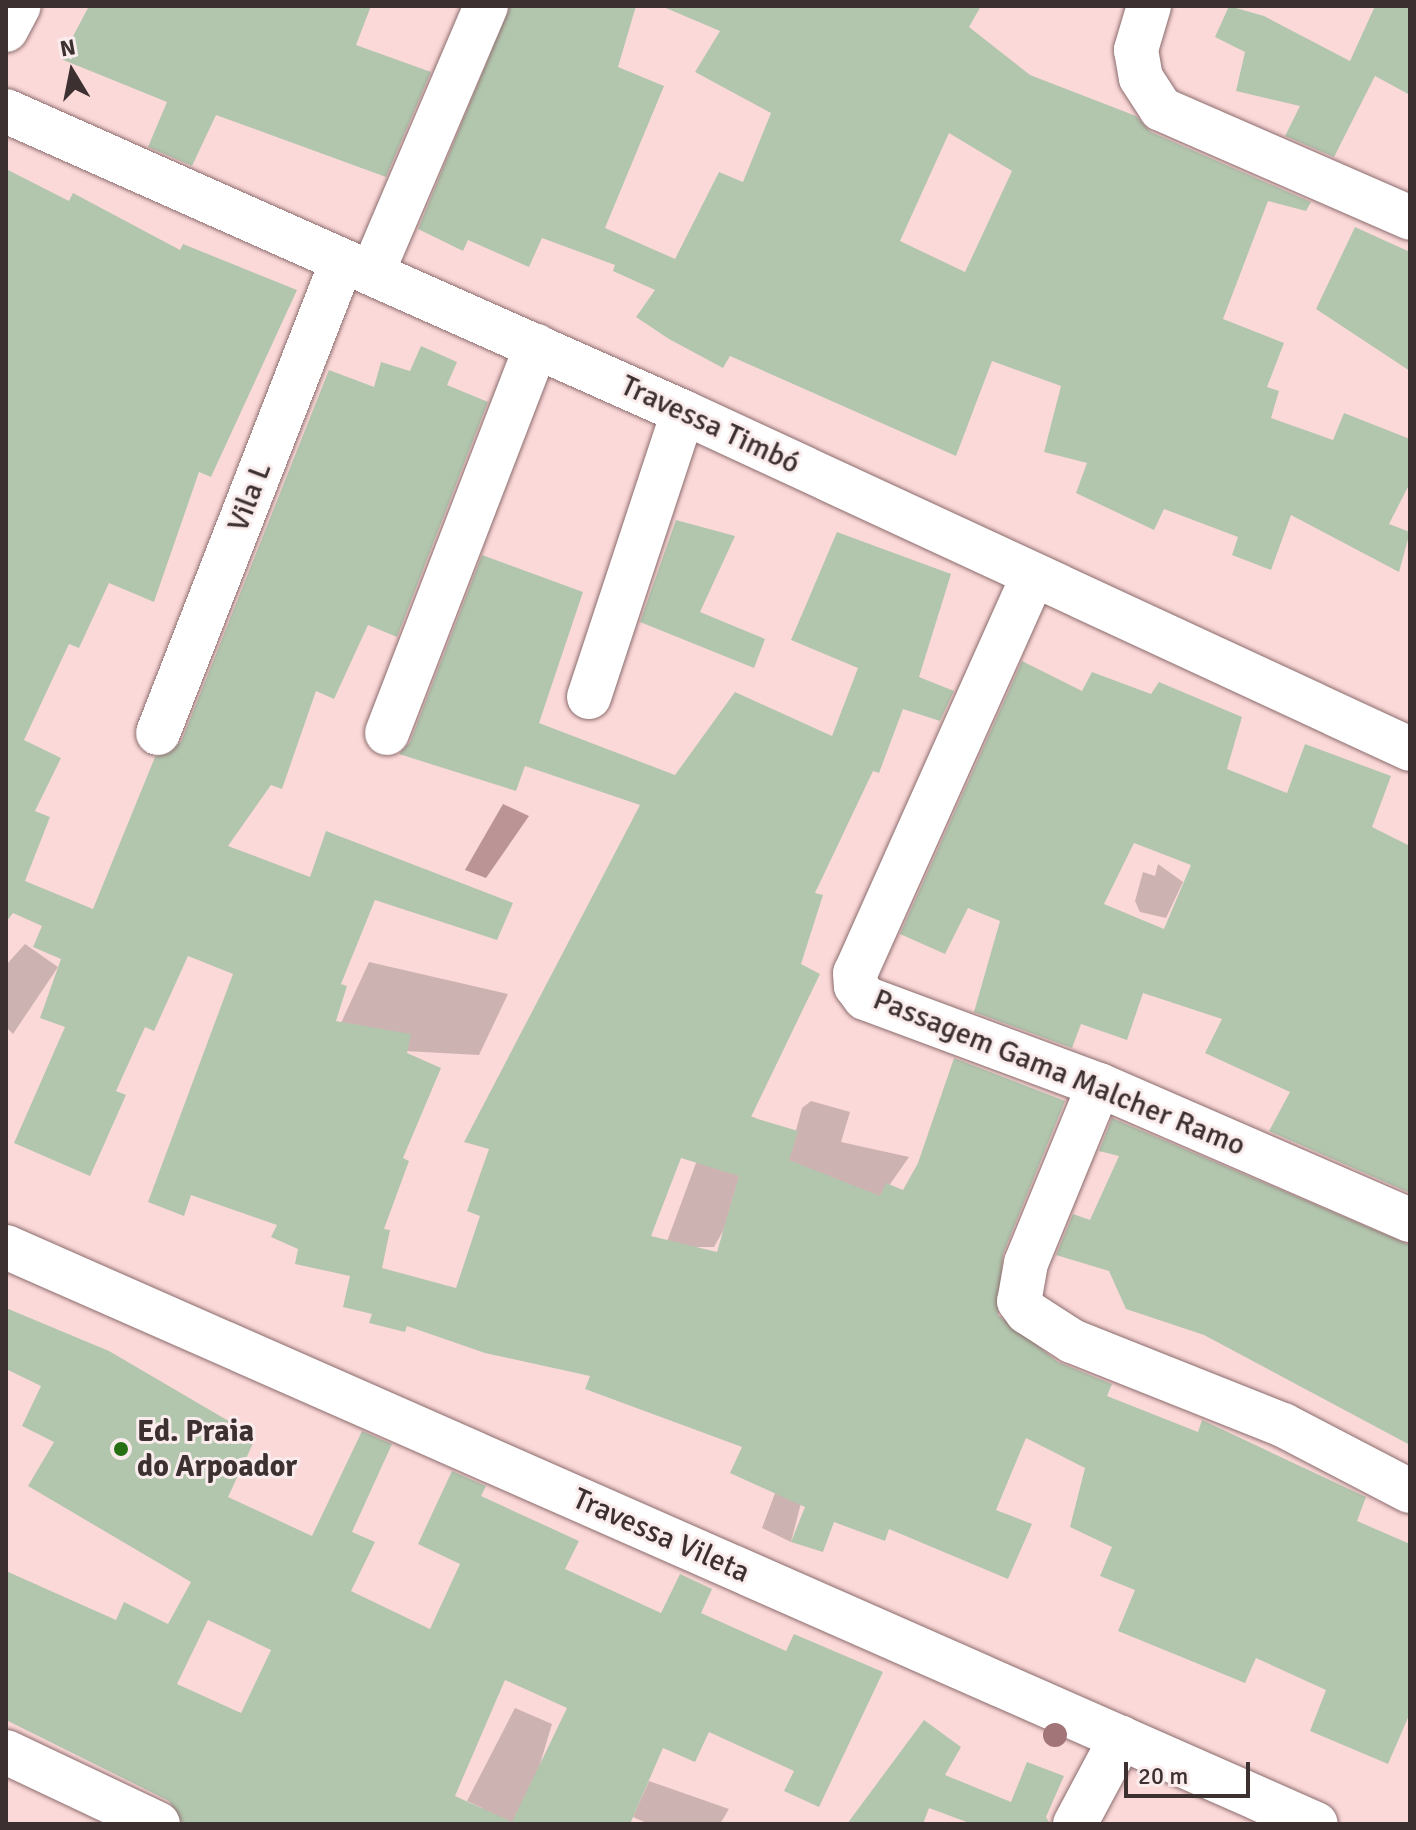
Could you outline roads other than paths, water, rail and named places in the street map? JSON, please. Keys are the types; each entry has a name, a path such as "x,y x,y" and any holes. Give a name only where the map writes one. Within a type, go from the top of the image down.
{"street":[{"path":"6,30 19,6"},
{"name":"Vila L","path":"158,733 358,266 486,6"},
{"path":"1149,6 1136,50 1141,78 1161,109 1410,218"},
{"name":"Travessa Timbó","path":"6,111 683,412 1410,749"},
{"path":"387,733 536,346"},
{"path":"589,697 683,412"},
{"name":"Passagem Gama Malcher Ramo","path":"1033,576 855,973 856,986 865,998 1099,1085 1410,1220"},
{"path":"1099,1085 1026,1263 1019,1301 1027,1312 1072,1341 1283,1425 1410,1491"},
{"name":"Travessa Vileta","path":"6,1247 1316,1824"},
{"path":"1075,1824 1121,1738"},
{"path":"6,1752 158,1824"}],"place":[{"name":"Ed. Praia do Arpoador","path":"121,1449"}]}
